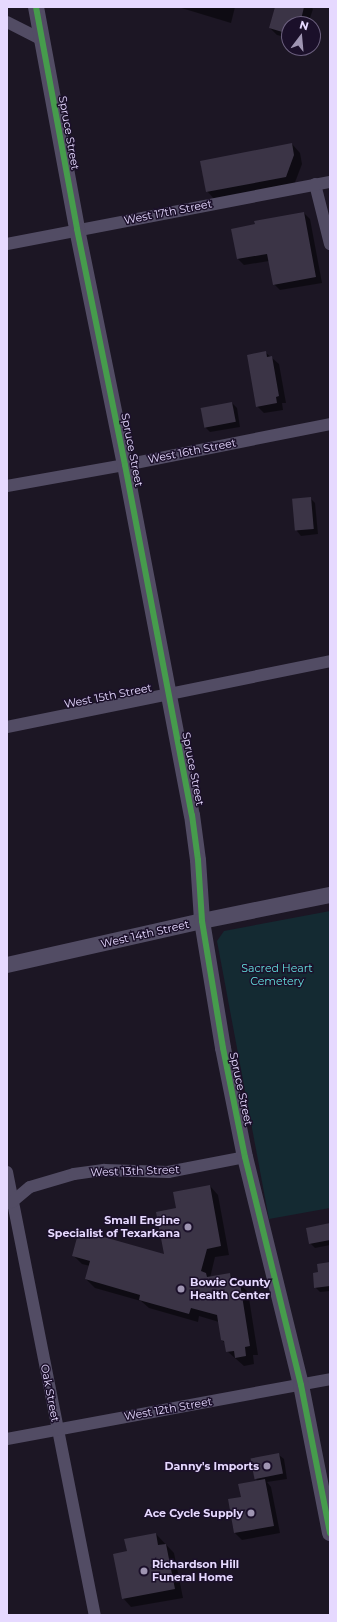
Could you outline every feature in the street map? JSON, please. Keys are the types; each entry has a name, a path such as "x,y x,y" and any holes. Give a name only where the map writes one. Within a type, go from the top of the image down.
{"street":[{"name":"Spruce Street","path":"36,7 77,229 125,465 195,834 202,921 223,1048 245,1158 301,1385 330,1534"},
{"path":"7,22 42,40"},
{"name":"West 17th Street","path":"7,244 77,229 330,182"},
{"path":"316,184 330,244"},
{"name":"West 16th Street","path":"7,486 125,465 330,424"},
{"name":"West 15th Street","path":"7,727 330,661"},
{"name":"West 14th Street","path":"7,965 202,921 330,895"},
{"name":"West 13th Street","path":"10,1202 30,1187 74,1174 104,1170 168,1172 245,1158"},
{"name":"Oak Street","path":"7,1172 10,1202 95,1615"},
{"name":"West 12th Street","path":"7,1440 330,1379"}],"green space":[{"name":"Sacred Heart Cemetery","path":"330,911 330,1208 269,1219 217,941 224,931"}],"building":[{"path":"275,7 304,7 302,16 281,16 281,32 269,28"},
{"path":"292,143 294,155 286,177 206,192 200,161"},
{"path":"304,212 316,277 273,285 267,254 237,259 231,229 255,224 254,221"},
{"path":"266,351 267,357 272,356 279,396 276,397 277,403 256,407 247,355"},
{"path":"232,402 236,422 204,428 201,408"},
{"path":"311,497 314,529 295,531 292,499"},
{"name":"Bowie County Health Center","path":"210,1185 221,1246 207,1249 201,1271 206,1273 207,1277 230,1273 232,1284 240,1283 250,1346 245,1347 246,1356 235,1358 234,1351 226,1352 224,1341 221,1340 217,1315 191,1308 189,1314 139,1300 140,1295 85,1279 90,1261 72,1256 79,1230 164,1254 156,1212 176,1208 173,1192"},
{"path":"330,1223 330,1240 309,1244 306,1228"},
{"path":"330,1262 330,1286 314,1288 313,1273 318,1272 317,1264"},
{"name":"Danny's Imports","path":"279,1453 283,1474 255,1479 251,1459"},
{"name":"Ace Cycle Supply","path":"265,1479 274,1526 234,1533 228,1499 241,1497 238,1484"},
{"name":"Richardson Hill Funeral Home","path":"156,1533 158,1545 166,1544 175,1589 122,1599 113,1554 127,1551 124,1539"}],"cycle path":[{"path":"36,7 77,229 125,465 192,815 198,860 202,921 223,1048 245,1157 301,1385 330,1533"}],"place":[{"name":"Small Engine Specialist of Texarkana","path":"188,1227"},
{"name":"Bowie County Health Center","path":"181,1289"},
{"name":"Danny's Imports","path":"267,1466"},
{"name":"Ace Cycle Supply","path":"251,1513"},
{"name":"Richardson Hill Funeral Home","path":"144,1571"}]}
